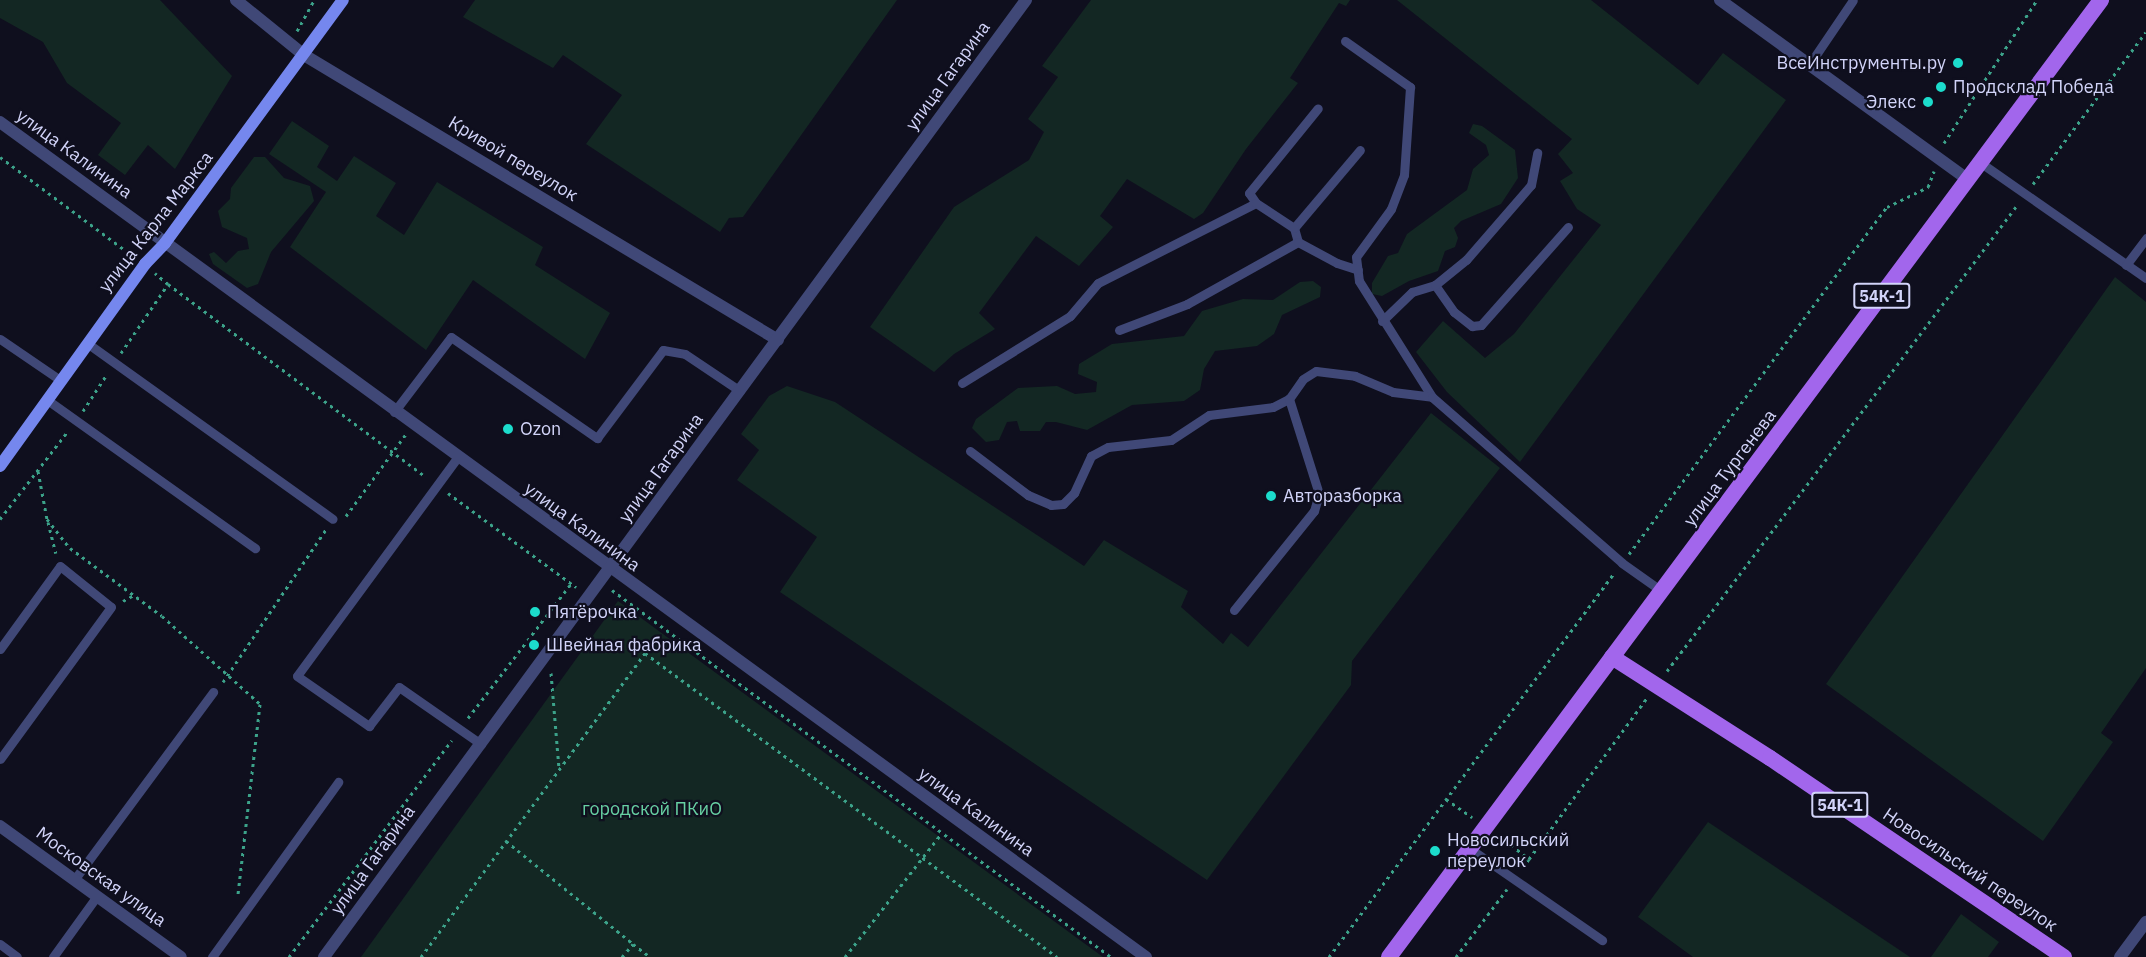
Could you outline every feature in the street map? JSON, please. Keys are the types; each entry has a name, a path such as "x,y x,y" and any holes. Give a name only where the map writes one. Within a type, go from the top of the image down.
{"main road":[{"name":"улица Карла Маркса","path":"0,466 145,264 165,243 344,0"},
{"name":"улица Тургенева","path":"1389,957 1663,592 2101,0"},
{"name":"Новосильский переулок","path":"1612,657 1770,758 2064,957"}],"street":[{"name":"Кривой переулок","path":"236,0 290,46 304,55 778,340"},
{"name":"улица Гагарина","path":"324,957 1026,0"},
{"path":"1720,0 1969,180"},
{"name":"улица Калинина","path":"0,122 609,570 1146,957"},
{"name":"Московская улица","path":"0,826 181,957"},
{"path":"2120,957 2146,922"}],"lane":[{"path":"1809,65 1853,0"},
{"path":"1345,41 1410,87 1404,175 1391,208 1356,257 1359,281 1382,321 1432,397 1622,562 1663,592"},
{"path":"1298,243 1294,228 1256,203 1249,193 1318,108"},
{"path":"1294,228 1360,150"},
{"path":"1382,321 1412,292 1435,285 1466,260 1531,185 1538,153"},
{"path":"1981,163 2146,278"},
{"path":"962,383 1070,316 1098,283 1256,203"},
{"path":"1435,285 1454,312 1472,326 1481,325 1568,227"},
{"path":"2126,265 2146,238"},
{"path":"1298,243 1358,270"},
{"path":"1119,330 1187,304 1298,243"},
{"path":"394,412 451,337 597,438 663,350 685,354 740,391"},
{"path":"0,339 60,380"},
{"path":"87,343 333,519"},
{"path":"970,451 1028,495 1051,505 1063,504 1074,493 1091,456 1108,447 1171,440 1209,415 1273,407 1289,399 1303,379 1316,371 1355,376 1393,393 1432,397"},
{"path":"46,399 255,548"},
{"path":"1234,610 1314,511 1319,494 1289,399"},
{"path":"457,458 297,676 369,726 399,687 481,744"},
{"path":"0,649 60,566 111,607 0,759"},
{"path":"74,880 213,692"},
{"path":"212,957 338,782"},
{"path":"1469,848 1602,940"},
{"path":"53,957 97,896"},
{"path":"0,944 18,957"}],"path":[{"path":"290,46 314,0"},
{"path":"1329,957 1887,207 1928,187 1949,130 2037,0"},
{"path":"1529,859 2146,32"},
{"path":"0,157 590,597"},
{"path":"0,519 76,421 168,284"},
{"path":"228,676 333,519 346,516 412,425"},
{"path":"38,471 47,519 60,566"},
{"path":"47,519 70,548 162,616 260,704 236,924"},
{"path":"601,582 1112,957"},
{"path":"289,957 571,584"},
{"path":"549,652 559,770"},
{"path":"421,957 645,653 1057,957"},
{"path":"845,957 942,833"},
{"path":"506,841 651,957"},
{"path":"622,957 633,944"}],"green space":[{"path":"0,0 160,0 232,76 175,169 148,145 125,175 98,155 121,123 67,83 43,42 0,18"},
{"path":"475,0 897,0 743,217 729,218 720,232 586,144 622,95 563,55 553,68 463,17"},
{"path":"1091,0 1350,0 1346,6 1339,3 1290,78 1298,83 1246,149 1203,213 1194,219 1127,179 1100,216 1113,227 1079,266 1036,236 979,313 995,329 954,354 934,372 870,327 954,207 1029,160 1044,132 1028,119 1058,77 1042,66"},
{"path":"1397,0 1591,0 1698,85 1723,53 1786,100 1520,462 1447,392 1416,352 1443,321 1485,358 1514,334 1601,225 1577,209 1560,181 1573,173 1558,154 1572,139"},
{"path":"292,121 329,146 317,167 337,181 354,156 396,183 376,216 404,235 437,182 543,247 535,265 610,313 585,359 473,280 426,350 290,247 326,192 269,154"},
{"path":"1473,124 1482,126 1515,150 1518,178 1501,204 1461,221 1454,228 1458,238 1455,247 1445,251 1438,271 1409,281 1382,296 1372,294 1372,283 1388,256 1398,253 1407,234 1467,190 1473,169 1489,155 1486,145 1469,133"},
{"path":"254,157 265,157 284,178 310,186 314,201 271,252 258,284 247,288 213,264 209,254 214,252 226,263 238,251 249,249 247,238 222,227 218,211 230,199 231,188"},
{"path":"2115,277 2146,302 2146,668 2101,733 2113,742 2043,841 1826,684"},
{"path":"1313,281 1321,287 1320,297 1282,315 1274,334 1257,346 1215,351 1204,369 1200,390 1184,401 1132,405 1087,430 1056,422 1046,422 1040,431 1020,431 1017,421 1007,422 999,440 986,442 972,428 976,419 1018,388 1057,386 1075,394 1096,392 1097,382 1078,374 1079,364 1112,344 1184,336 1202,311 1243,299 1273,300 1300,282"},
{"path":"787,386 835,402 1084,566 1104,540 1188,591 1181,607 1223,644 1231,633 1248,647 1431,413 1500,468 1352,661 1351,685 1207,880 780,592 817,537 737,480 759,450 741,434 769,396"},
{"name":"городской ПКиО","path":"618,601 1103,957 361,957"},
{"path":"1708,822 1910,957 1693,957 1638,917"},
{"path":"1961,914 1999,942 1988,957 1931,957"}],"place":[{"name":"ВсеИнструменты.ру","path":"1958,63"},
{"name":"Продсклад Победа","path":"1941,87"},
{"name":"Элекс","path":"1928,102"},
{"name":"Ozon","path":"508,429"},
{"name":"Авторазборка","path":"1271,496"},
{"name":"Пятёрочка","path":"535,612"},
{"name":"Швейная фабрика","path":"534,645"},
{"name":"Новосильский переулок","path":"1435,851"}]}
